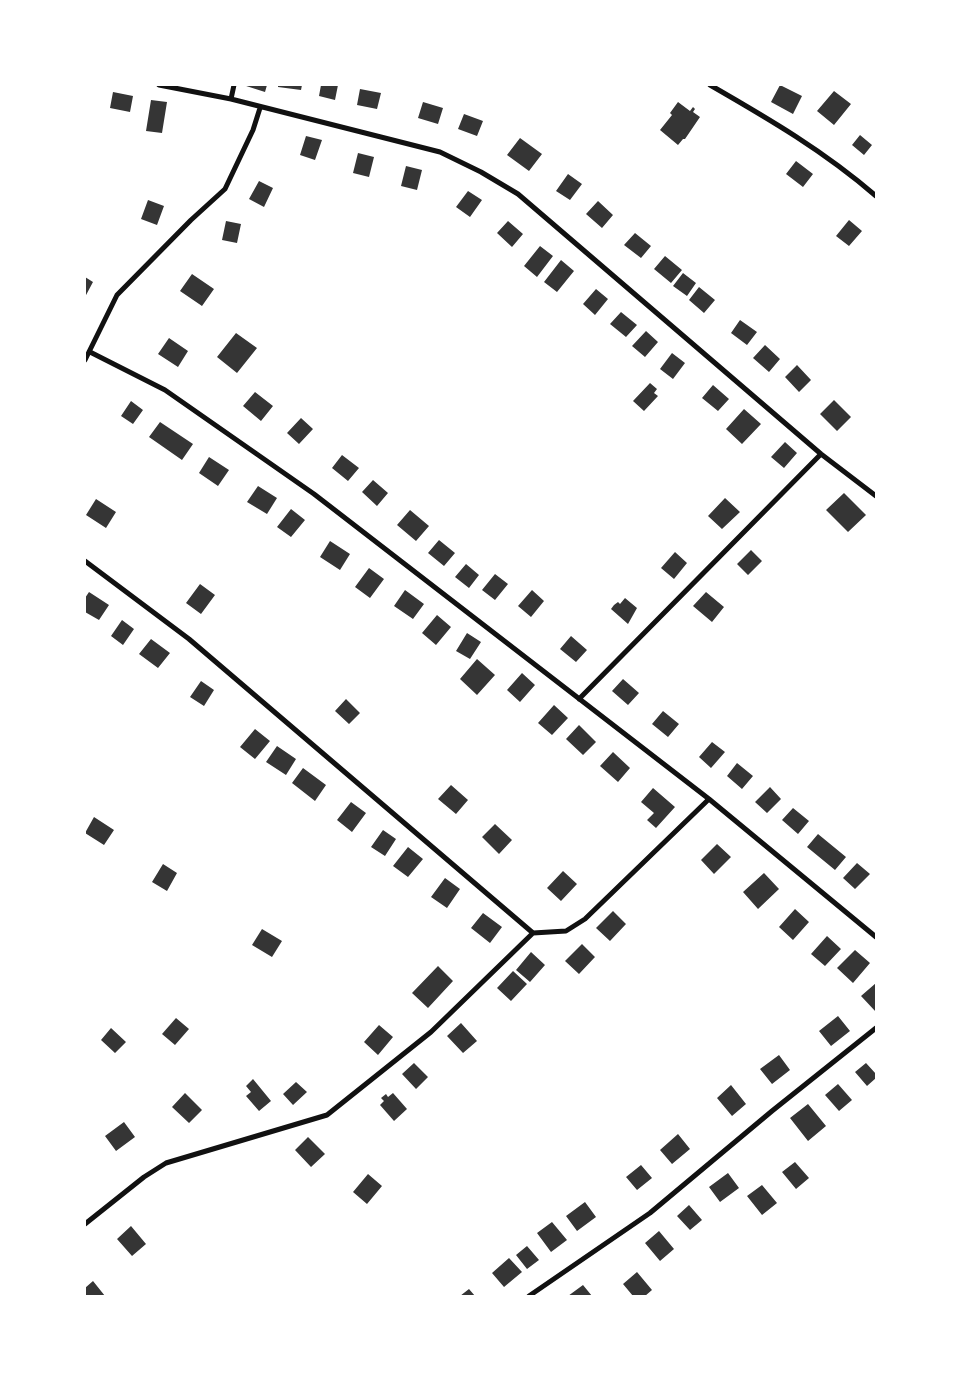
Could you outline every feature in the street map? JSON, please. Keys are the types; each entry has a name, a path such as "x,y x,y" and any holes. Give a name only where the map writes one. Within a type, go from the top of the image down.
{"street":[{"path":"159,85 231,99 260,108 440,152 482,172 518,194 821,454 876,496"},
{"path":"231,99 234,85"},
{"path":"710,85 796,134 852,175 876,196"},
{"path":"85,360 117,295 191,220 226,190 253,130 260,108"},
{"path":"90,352 165,390 314,494 709,799 876,937"},
{"path":"579,699 821,454"},
{"path":"85,561 189,639 533,933"},
{"path":"85,1224 144,1177 166,1163 327,1115 431,1032 533,933 566,931 585,919 709,799"},
{"path":"530,1296 650,1212 876,1028"}],"building":[{"path":"243,85 267,85 265,92"},
{"path":"278,85 302,85 301,90 278,87"},
{"path":"321,85 338,85 335,100 319,96"},
{"path":"780,85 802,96 793,114 771,102"},
{"path":"360,89 381,93 377,109 357,105"},
{"path":"834,91 851,104 834,125 817,111"},
{"path":"113,92 133,96 130,112 110,108"},
{"path":"151,100 167,102 162,133 146,131"},
{"path":"423,102 443,108 438,124 418,118"},
{"path":"678,102 690,111 693,107 695,109 693,112 700,117 685,139 678,145 660,130 672,115 670,113"},
{"path":"464,114 483,121 477,136 458,129"},
{"path":"860,135 872,145 864,155 852,145"},
{"path":"306,136 322,140 315,160 300,155"},
{"path":"520,138 542,154 529,171 507,155"},
{"path":"358,153 374,157 369,177 353,173"},
{"path":"796,161 813,174 803,187 786,174"},
{"path":"406,166 422,170 417,190 401,186"},
{"path":"568,174 582,184 570,200 556,191"},
{"path":"259,181 273,188 264,207 249,199"},
{"path":"468,191 482,200 470,217 456,207"},
{"path":"148,200 164,206 157,225 141,219"},
{"path":"598,201 613,215 602,228 586,214"},
{"path":"849,220 862,231 849,246 836,236"},
{"path":"226,221 241,224 237,243 222,240"},
{"path":"508,221 523,234 512,247 497,233"},
{"path":"635,233 651,246 641,258 624,245"},
{"path":"540,246 553,256 537,277 524,266"},
{"path":"665,256 682,270 671,283 654,269"},
{"path":"561,260 574,271 557,292 544,282"},
{"path":"683,273 696,283 687,296 673,286"},
{"path":"192,274 214,289 202,306 180,291"},
{"path":"85,277 93,282 85,297"},
{"path":"699,287 715,300 704,313 689,300"},
{"path":"596,289 608,299 595,315 583,304"},
{"path":"621,312 637,325 626,337 610,324"},
{"path":"740,320 757,332 747,345 731,333"},
{"path":"646,331 658,342 645,357 632,346"},
{"path":"236,333 257,348 237,373 217,357"},
{"path":"169,338 188,351 178,367 158,354"},
{"path":"765,345 780,359 769,372 753,358"},
{"path":"672,353 685,363 673,379 660,369"},
{"path":"797,365 811,380 799,392 785,377"},
{"path":"650,383 657,389 654,393 658,396 644,411 633,401"},
{"path":"713,385 729,399 718,411 702,398"},
{"path":"255,392 273,406 261,421 243,406"},
{"path":"834,400 851,417 837,431 820,414"},
{"path":"131,401 143,410 133,424 121,416"},
{"path":"744,409 761,424 742,444 726,429"},
{"path":"301,418 313,429 299,444 287,433"},
{"path":"160,422 193,444 182,460 149,437"},
{"path":"785,442 797,453 784,468 771,457"},
{"path":"342,455 359,468 348,481 332,468"},
{"path":"209,457 229,470 218,486 199,473"},
{"path":"373,480 388,493 377,506 362,492"},
{"path":"258,486 277,498 267,514 247,502"},
{"path":"844,493 866,515 848,532 826,510"},
{"path":"725,498 740,512 722,529 708,516"},
{"path":"96,499 116,512 106,528 86,515"},
{"path":"291,509 305,520 291,537 277,527"},
{"path":"410,510 429,526 416,541 397,525"},
{"path":"439,540 455,553 444,566 428,553"},
{"path":"330,541 350,554 340,570 320,557"},
{"path":"751,550 762,561 748,575 737,564"},
{"path":"675,552 687,563 674,579 661,568"},
{"path":"466,564 479,575 469,588 455,577"},
{"path":"369,568 384,579 370,598 355,587"},
{"path":"495,574 508,584 495,600 482,590"},
{"path":"200,584 215,595 201,614 186,603"},
{"path":"405,590 424,604 413,619 394,606"},
{"path":"532,590 544,601 531,617 518,606"},
{"path":"89,592 109,605 99,620 85,612 85,598"},
{"path":"706,592 724,607 712,622 693,606"},
{"path":"625,598 637,608 628,624 611,609 618,602 620,604"},
{"path":"437,615 451,627 436,645 422,633"},
{"path":"122,620 134,629 123,645 111,636"},
{"path":"467,633 481,642 470,659 456,651"},
{"path":"571,636 587,650 576,662 560,649"},
{"path":"151,639 170,653 158,668 139,654"},
{"path":"477,659 495,675 477,695 460,679"},
{"path":"522,673 535,685 520,702 507,690"},
{"path":"623,679 639,693 628,705 612,691"},
{"path":"201,681 214,690 204,706 190,697"},
{"path":"346,699 360,713 349,724 335,711"},
{"path":"554,705 568,718 552,735 538,723"},
{"path":"663,711 679,724 668,737 652,724"},
{"path":"579,725 596,742 583,755 566,739"},
{"path":"255,729 270,741 255,759 240,747"},
{"path":"712,742 725,752 711,768 699,757"},
{"path":"277,746 296,759 286,775 266,762"},
{"path":"613,752 630,768 618,782 600,766"},
{"path":"737,763 753,776 742,789 727,776"},
{"path":"303,768 326,785 315,801 292,783"},
{"path":"451,785 468,800 456,814 438,799"},
{"path":"770,787 781,799 767,813 755,802"},
{"path":"653,788 675,807 656,828 647,820 654,813 641,802"},
{"path":"351,802 366,813 352,832 337,820"},
{"path":"793,808 809,821 798,834 782,820"},
{"path":"94,817 114,830 104,845 85,833"},
{"path":"495,824 512,840 499,854 482,837"},
{"path":"383,830 396,839 385,856 371,847"},
{"path":"818,834 846,857 835,870 807,847"},
{"path":"717,844 731,857 714,874 701,860"},
{"path":"408,847 423,859 408,877 393,866"},
{"path":"857,863 870,874 855,889 843,878"},
{"path":"163,864 177,873 167,891 152,882"},
{"path":"563,871 577,884 561,901 547,888"},
{"path":"764,873 779,889 758,909 743,892"},
{"path":"445,878 460,889 447,908 431,897"},
{"path":"795,909 809,922 793,940 779,927"},
{"path":"613,911 626,924 610,941 596,928"},
{"path":"483,913 502,927 490,943 471,928"},
{"path":"262,929 282,941 272,957 252,945"},
{"path":"827,936 841,949 825,966 811,954"},
{"path":"582,944 595,957 579,974 565,961"},
{"path":"855,950 870,963 853,983 837,968"},
{"path":"531,952 545,965 530,982 516,970"},
{"path":"438,966 453,981 428,1008 412,993"},
{"path":"513,971 527,984 511,1001 497,988"},
{"path":"876,983 876,1012 861,996"},
{"path":"838,1016 850,1031 831,1046 819,1031"},
{"path":"176,1018 189,1029 175,1045 162,1034"},
{"path":"461,1023 477,1041 463,1053 447,1036"},
{"path":"379,1025 393,1037 378,1055 364,1042"},
{"path":"111,1028 126,1042 115,1053 101,1040"},
{"path":"779,1055 790,1070 772,1084 760,1069"},
{"path":"414,1063 428,1077 416,1089 402,1074"},
{"path":"866,1063 876,1074 876,1078 867,1086 855,1072"},
{"path":"253,1079 271,1101 259,1111 246,1096 251,1092 246,1086"},
{"path":"296,1082 307,1092 293,1105 283,1094"},
{"path":"838,1084 852,1100 839,1111 825,1095"},
{"path":"731,1085 746,1104 732,1116 717,1098"},
{"path":"185,1093 202,1110 189,1123 172,1107"},
{"path":"393,1093 407,1109 394,1121 380,1105 384,1101 381,1098 386,1094 388,1097"},
{"path":"808,1104 826,1126 808,1141 790,1118"},
{"path":"124,1122 135,1137 116,1151 105,1136"},
{"path":"678,1134 690,1149 672,1164 660,1150"},
{"path":"308,1137 325,1154 311,1167 295,1150"},
{"path":"795,1162 809,1178 796,1189 782,1172"},
{"path":"641,1165 652,1178 637,1190 626,1177"},
{"path":"728,1173 739,1188 720,1202 709,1187"},
{"path":"368,1174 382,1186 367,1204 353,1192"},
{"path":"762,1185 777,1203 762,1215 747,1196"},
{"path":"585,1202 596,1217 577,1231 566,1216"},
{"path":"689,1205 702,1220 690,1230 677,1216"},
{"path":"552,1222 567,1240 551,1252 537,1233"},
{"path":"131,1226 146,1244 132,1256 117,1239"},
{"path":"659,1231 674,1249 660,1261 645,1243"},
{"path":"527,1246 539,1260 527,1269 516,1255"},
{"path":"509,1258 522,1272 504,1287 492,1273"},
{"path":"637,1272 652,1290 645,1296 633,1296 623,1284"},
{"path":"93,1281 105,1296 85,1296 85,1288"},
{"path":"583,1285 592,1296 568,1296"},
{"path":"469,1289 475,1296 460,1296"}]}
